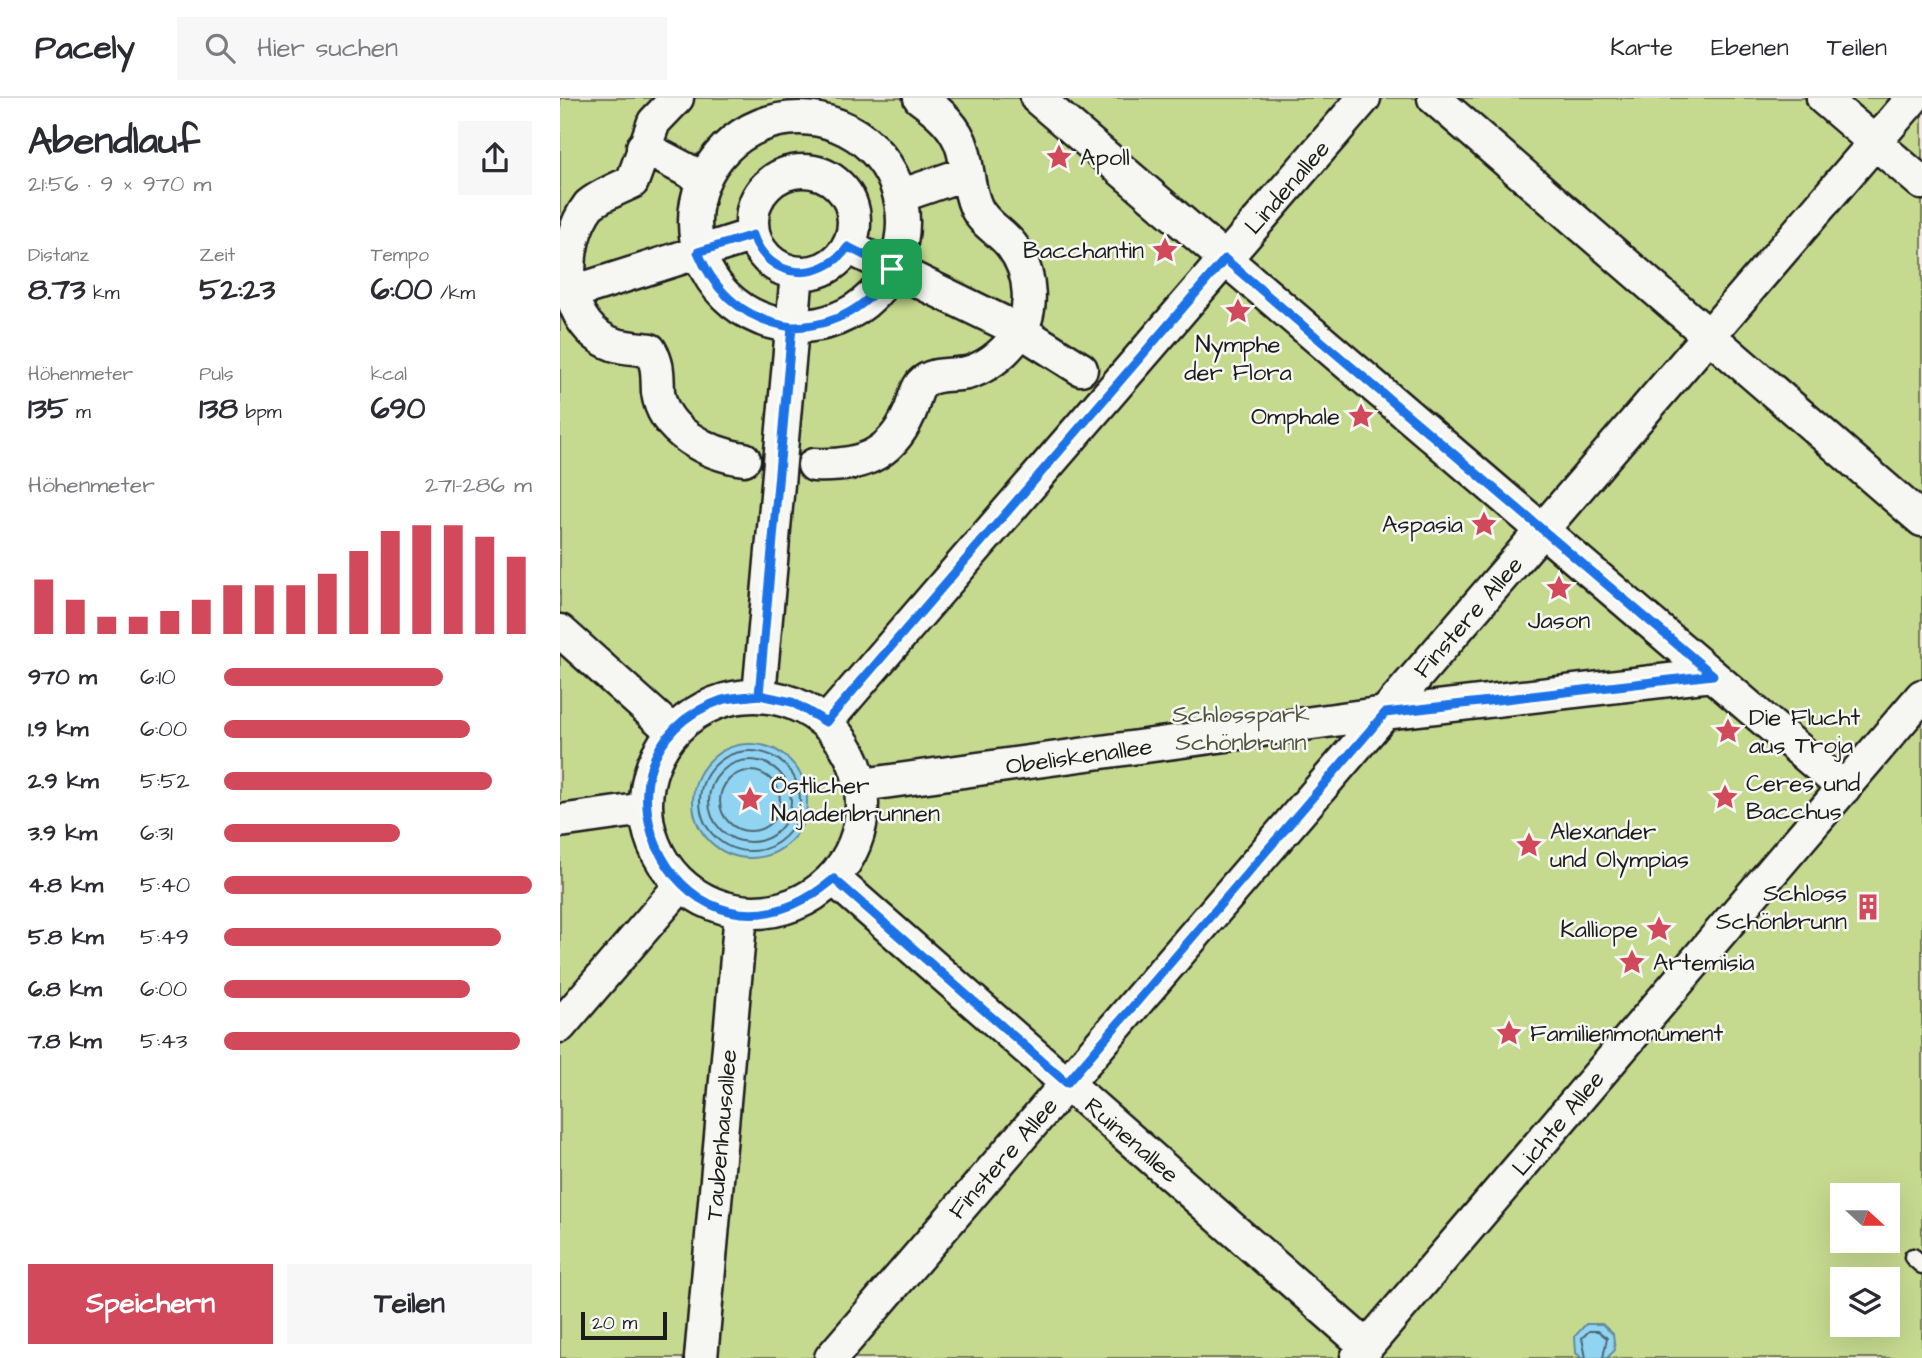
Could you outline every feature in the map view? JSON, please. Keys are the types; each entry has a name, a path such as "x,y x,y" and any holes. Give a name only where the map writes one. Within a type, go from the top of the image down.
{"street":[{"path":"677,98 654,122 632,182 588,206 575,222 561,264 567,294 576,316 592,333 620,348 650,350 658,364 658,392 680,431 700,446 744,460"},
{"path":"814,465 858,464 878,453 906,421 915,395 925,381 980,368 999,355 1021,331 1027,315 1027,274 1012,245 985,222 976,207 963,147 943,114 920,98"},
{"path":"1037,98 1844,788"},
{"name":"Lindenallee","path":"826,722 1364,98"},
{"path":"1434,98 1922,520"},
{"path":"1823,98 1922,183"},
{"name":"Finstere Allee","path":"831,1358 1913,98"},
{"path":"805,170 809,108"},
{"path":"809,108 844,127 866,143 885,162 900,196 903,233 892,269 872,297 843,317 809,327 792,327 772,324 738,308 714,284 698,252 694,215 704,179 715,160 746,132 809,108"},
{"path":"643,147 704,179"},
{"path":"805,170 822,174 837,183 848,197 853,222 848,247 831,265 815,272 797,273 768,260 753,235 753,211 763,190 789,172 805,170"},
{"path":"900,196 967,173"},
{"path":"567,294 753,235"},
{"path":"848,247 1021,331 1082,369"},
{"path":"759,695 797,273"},
{"path":"560,631 673,732"},
{"name":"Obeliskenallee","path":"862,785 1385,713 1713,675"},
{"path":"759,695 792,702 826,722 847,747 862,785 860,828 853,849 834,879 814,895 791,907 766,913 741,913 703,900 681,885 659,856 649,834 645,809 648,778 658,754 673,732 698,711 723,700 759,695"},
{"name":"Lichte Allee","path":"1362,1352 1922,696"},
{"path":"560,821 645,809"},
{"name":"Ruinenallee","path":"834,879 1067,1083 1362,1352"},
{"path":"560,1026 681,885"},
{"name":"Taubenhausallee","path":"701,1358 741,913"}],"green space":[{"name":"Schlosspark Schönbrunn","path":"560,98 1922,98 1922,1358 560,1358"}],"water":[{"name":"Östlicher Najadenbrunnen","path":"750,744 772,749 790,761 802,779 807,801 802,823 790,841 772,853 750,858 728,853 710,841 698,823 693,801 698,779 710,761 728,749"},
{"path":"1586,1324 1602,1324 1613,1334 1615,1350 1607,1358 1582,1358 1576,1353 1575,1336"}],"place":[{"name":"Apoll","path":"1059,157"},
{"name":"Bacchantin","path":"1165,250"},
{"name":"Nymphe der Flora","path":"1238,311"},
{"name":"Omphale","path":"1361,416"},
{"name":"Aspasia","path":"1484,524"},
{"name":"Jason","path":"1559,588"},
{"name":"Die Flucht aus Troja","path":"1728,731"},
{"name":"Ceres und Bacchus","path":"1725,797"},
{"name":"Östlicher Najadenbrunnen","path":"750,799"},
{"name":"Alexander und Olympias","path":"1529,845"},
{"name":"Schloss Schönbrunn","path":"1868,907"},
{"name":"Kalliope","path":"1659,929"},
{"name":"Artemisia","path":"1632,962"},
{"name":"Familienmonument","path":"1509,1033"}],"route":[{"path":"892,269 848,247 831,265 815,272 787,271 768,260 753,235 698,252 714,284 738,308 772,324 792,327 775,511 759,695 723,700 698,711 673,732 658,754 648,778 645,809 649,834 659,856 681,885 703,900 741,913 766,913 791,907 814,895 834,879 1067,1083 1385,713 1713,675 1225,259 826,722 810,710 792,702 759,695 792,327 809,327 843,317 872,297 892,269"}]}
